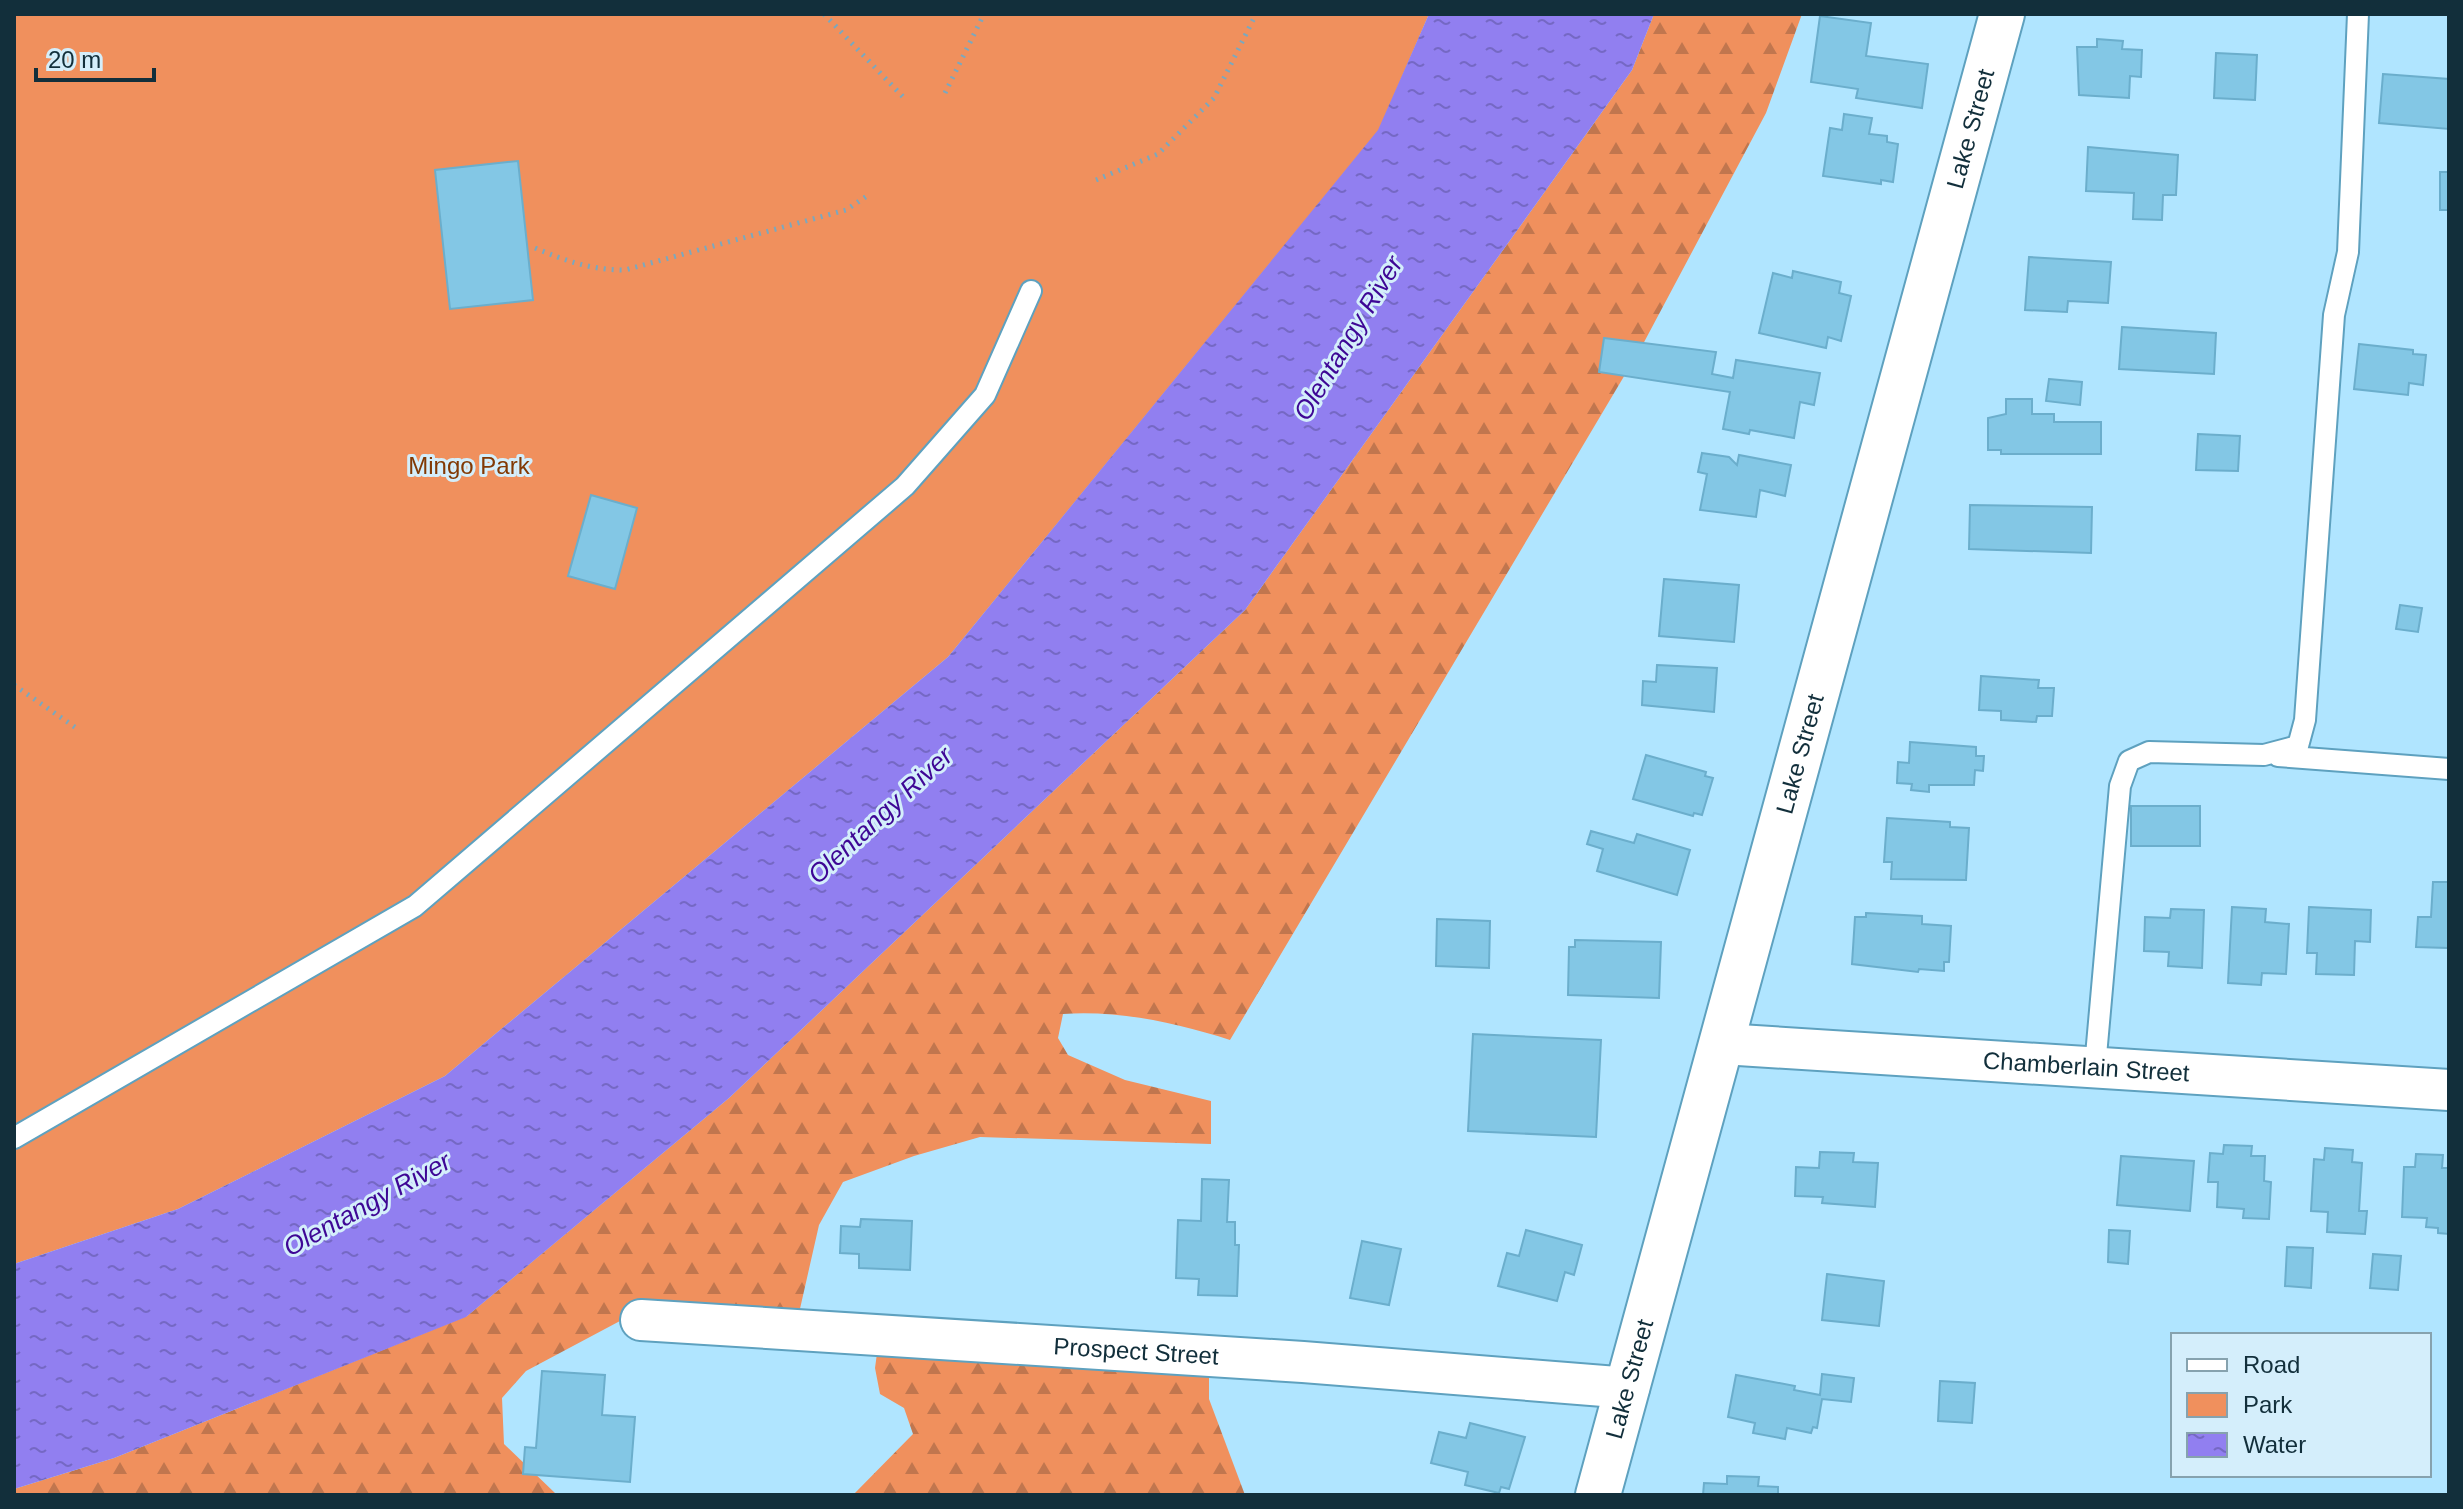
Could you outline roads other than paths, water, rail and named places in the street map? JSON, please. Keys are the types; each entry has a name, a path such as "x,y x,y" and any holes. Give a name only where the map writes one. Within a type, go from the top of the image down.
{"main road":[{"name":"Lake Street","path":"1598,1495 2002,14"}],"street":[{"name":"Chamberlain Street","path":"1723,1044 2449,1090"},
{"name":"Prospect Street","path":"641,1320 1303,1362 1629,1388"}],"lane":[{"path":"2264,755 2298,746 2305,720 2334,315 2348,252 2358,14"},
{"path":"14,1138 415,906 905,486 985,395 1031,291"},
{"path":"2095,1067 2120,786 2129,761 2149,752 2264,755 2449,769"}],"water":[{"name":"Olentangy River","path":"1429,14 1654,14 1632,70 1245,610 729,1098 466,1317 114,1458 14,1489 14,1264 178,1209 445,1076 948,657 1378,130"}],"park label":[{"name":"Mingo Park","path":"469,466"}]}
